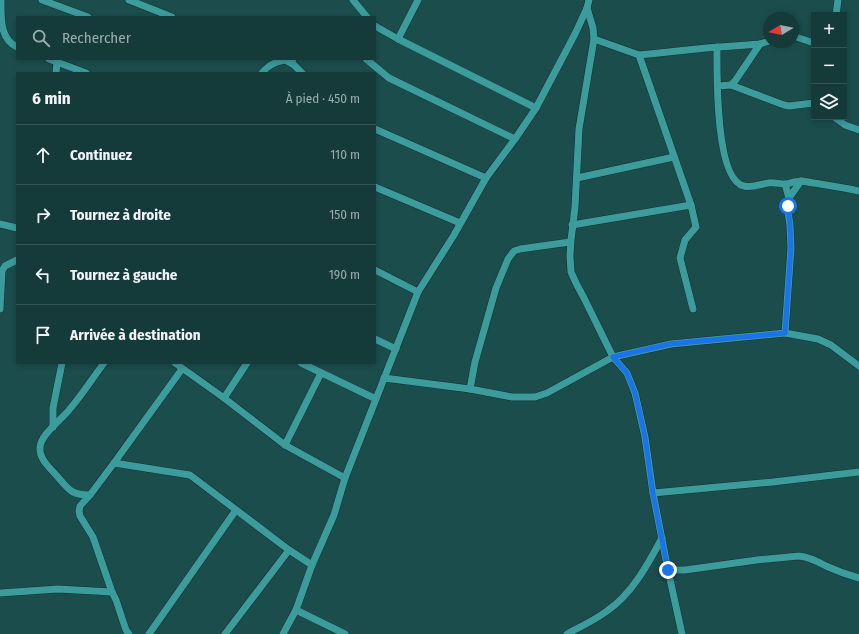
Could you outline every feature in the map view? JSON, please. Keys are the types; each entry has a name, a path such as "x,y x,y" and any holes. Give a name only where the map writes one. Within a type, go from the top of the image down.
{"street":[{"path":"0,0 1,30 3,37 10,44 16,47"},
{"path":"42,0 85,16"},
{"path":"129,0 169,16"},
{"path":"353,0 366,16"},
{"path":"398,39 418,0"},
{"path":"282,634 296,610 312,565 334,515 345,478 418,292 460,224 486,178 536,108 587,8 588,0"},
{"path":"836,12 838,0"},
{"path":"587,8 593,28 594,39 579,129 575,207 570,242 571,272 613,357 627,373 635,393 645,437 653,494 682,634"},
{"path":"376,27 536,108"},
{"path":"799,38 811,42"},
{"path":"594,39 639,55 763,43"},
{"path":"731,85 760,44"},
{"path":"717,47 719,121 721,138 729,171 738,184 751,186 769,182 785,184 801,181 859,190"},
{"path":"639,55 691,205 696,227 686,240 680,258 694,309"},
{"path":"52,60 83,72"},
{"path":"263,72 268,66 285,60 294,65 301,72"},
{"path":"367,60 390,78 515,139"},
{"path":"56,72 57,62"},
{"path":"718,86 731,85 789,106 811,103"},
{"path":"838,120 845,125 859,130"},
{"path":"376,129 486,178"},
{"path":"577,178 674,157"},
{"path":"789,198 801,181"},
{"path":"785,184 789,198 788,212 791,248 785,333"},
{"path":"376,187 460,224"},
{"path":"572,225 691,205"},
{"path":"0,224 16,228"},
{"path":"470,388 475,362 496,288 508,259 514,251 520,249 570,242"},
{"path":"0,309 2,272 5,266 16,260"},
{"path":"376,271 418,292"},
{"path":"384,378 470,388 512,396 535,397 547,393 613,357 670,344 785,333 818,339 831,345 859,366"},
{"path":"376,339 396,349"},
{"path":"53,426 53,408 62,364"},
{"path":"90,495 81,495 70,492 41,457 40,448 42,440 69,410 103,364"},
{"path":"224,398 246,364"},
{"path":"303,364 376,399"},
{"path":"128,634 93,537 80,516 79,511 80,506 114,463 178,365 286,445 345,478"},
{"path":"286,445 321,373"},
{"path":"114,463 190,475 289,550 312,565"},
{"path":"653,494 859,472"},
{"path":"149,634 236,510"},
{"path":"567,634 608,611 626,595 650,561 662,538"},
{"path":"225,634 289,550"},
{"path":"668,570 685,570 757,560 805,556 846,574 859,578"},
{"path":"0,593 58,589 112,592"},
{"path":"296,610 345,634"}],"route":[{"path":"668,570 653,494 645,437 635,393 627,373 613,357 670,344 785,333 791,248 788,206"}]}
